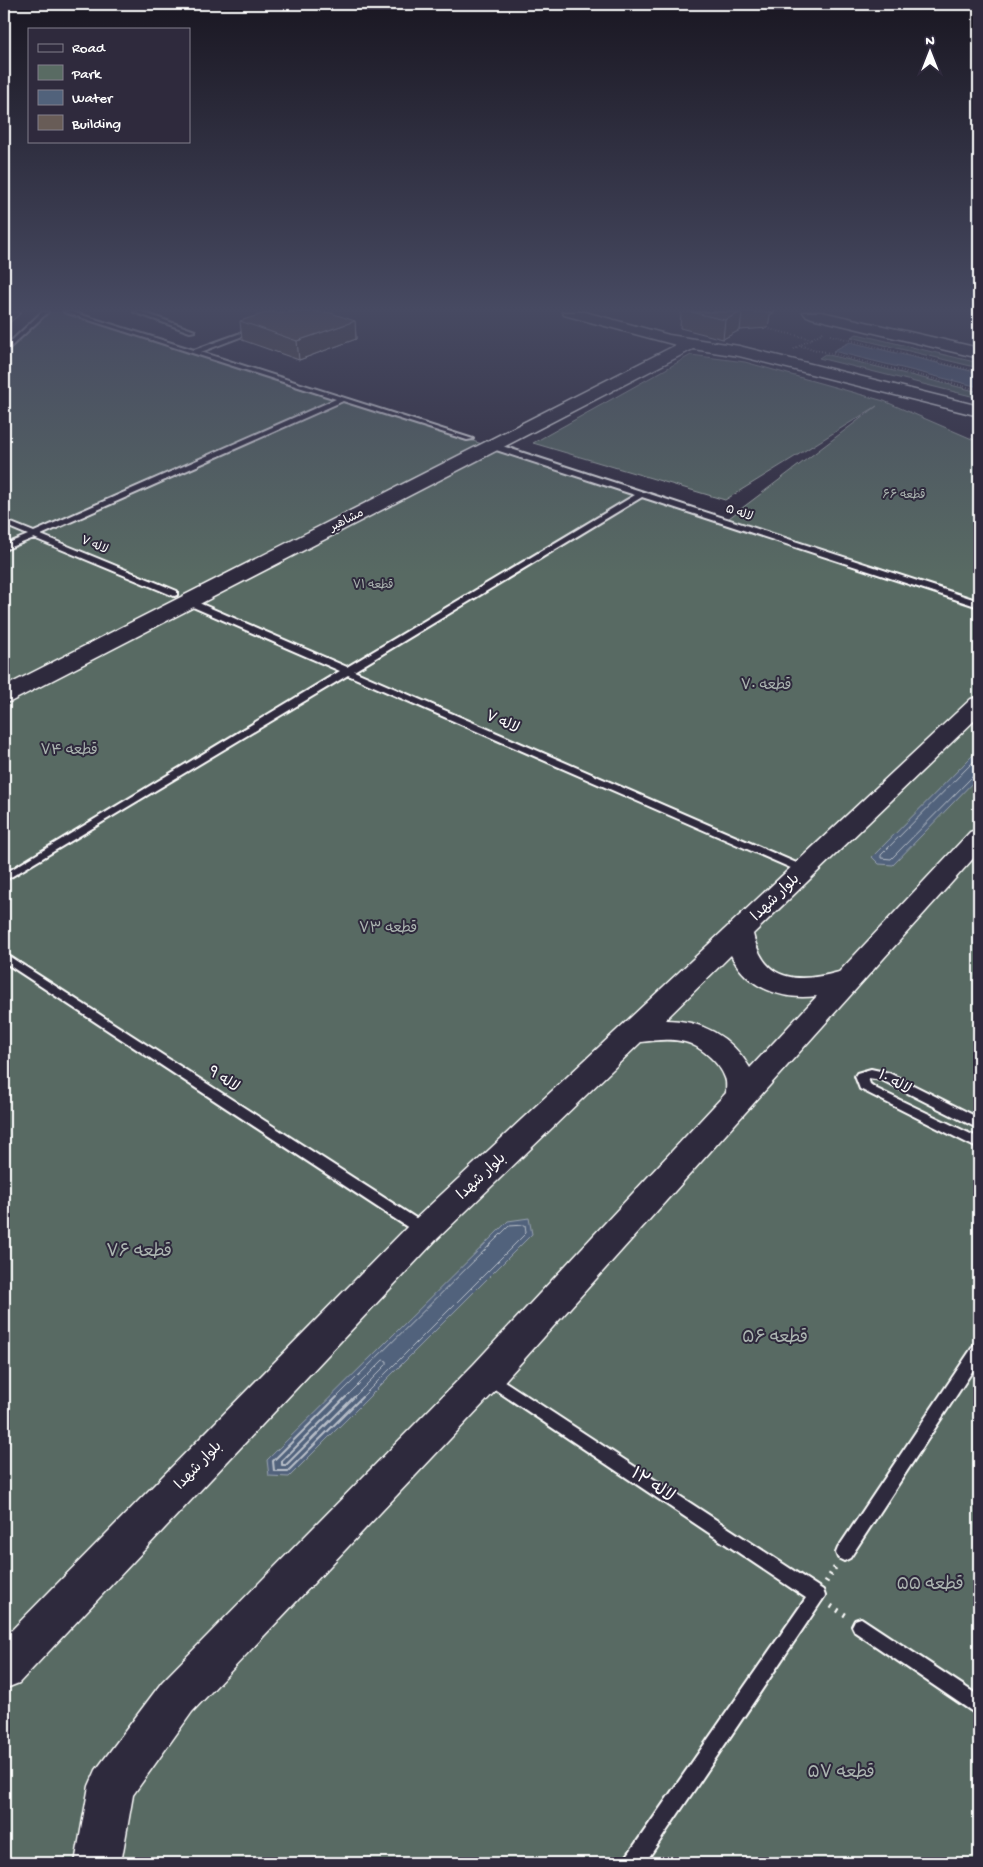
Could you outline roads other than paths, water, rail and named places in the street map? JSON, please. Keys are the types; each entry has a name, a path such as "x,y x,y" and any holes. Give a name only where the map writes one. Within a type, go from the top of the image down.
{"street":[{"name":"مشاهیر","path":"4,696 469,439 548,399"},
{"path":"570,399 580,402"},
{"name":"مشاهیر","path":"4,678 181,597 585,399"},
{"path":"932,399 979,411"},
{"name":"بلوار شهدا","path":"4,1668 424,1231 979,704"},
{"path":"98,1863 112,1786 177,1697 487,1376 979,837"},
{"path":"739,932 749,962 760,975 784,986 803,989 823,986 851,978"},
{"path":"634,1032 654,1029 675,1030 699,1035 717,1046 740,1078 742,1097"}],"lane":[{"path":"342,399 469,439"},
{"path":"4,548 342,399"},
{"name":"لاله ۵","path":"492,446 979,604"},
{"path":"4,878 641,494"},
{"name":"لاله ۷","path":"4,522 181,597 804,870"},
{"name":"لاله ۹","path":"4,957 424,1231"},
{"name":"لاله ۱۰","path":"979,1124 885,1076 871,1074 862,1076 864,1086 873,1092 979,1144"},
{"path":"844,1553 979,1349"},
{"name":"لاله ۱۲","path":"487,1376 817,1596 634,1863"},
{"path":"861,1626 979,1706"}],"water":[{"path":"979,749 979,776 893,865 879,864 872,857"},
{"path":"529,1218 532,1234 289,1477 269,1476 267,1460 508,1221"}],"park label":[{"name":"قطعه ۶۶","path":"904,496"},
{"name":"قطعه ۷۱","path":"373,586"},
{"name":"قطعه ۷۰","path":"766,686"},
{"name":"قطعه ۷۴","path":"69,751"},
{"name":"قطعه ۷۳","path":"388,929"},
{"name":"قطعه ۷۶","path":"139,1252"},
{"name":"قطعه ۵۶","path":"775,1338"},
{"name":"قطعه ۵۵","path":"930,1585"},
{"name":"قطعه ۵۷","path":"841,1773"}]}
